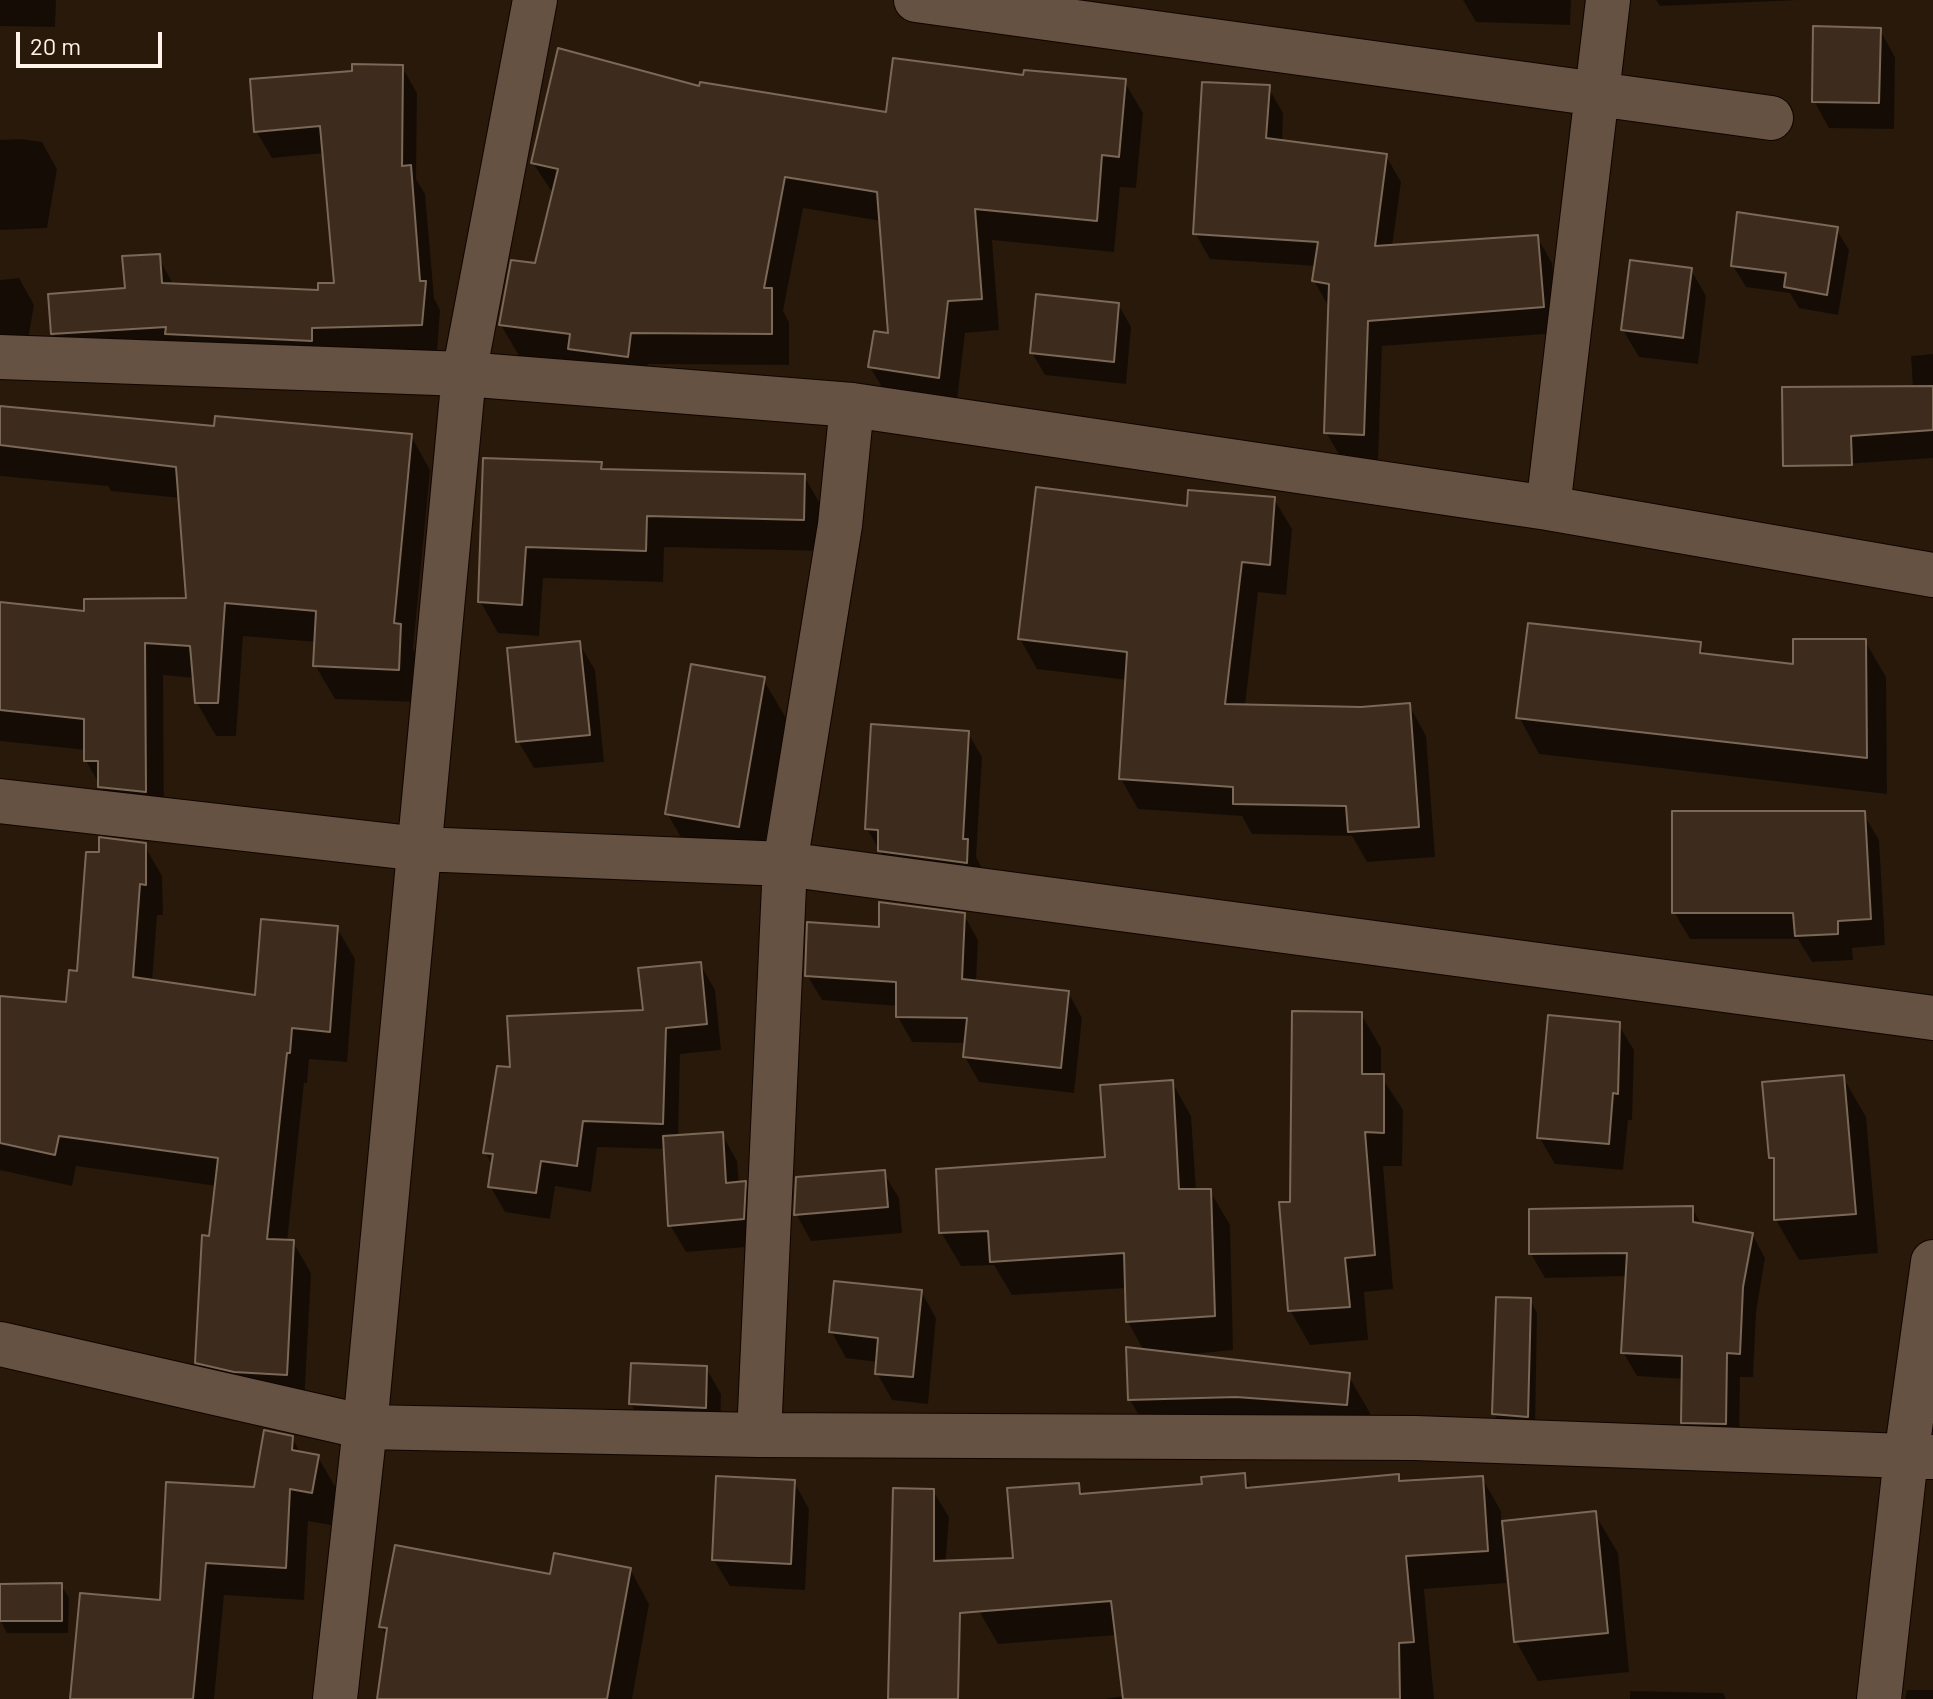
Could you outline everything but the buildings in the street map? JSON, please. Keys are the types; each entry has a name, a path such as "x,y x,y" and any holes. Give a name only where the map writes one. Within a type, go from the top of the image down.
{"street":[{"path":"335,1699 365,1427 464,374 535,0"},
{"path":"916,0 1771,118"},
{"path":"1548,508 1608,0"},
{"path":"0,357 464,374 852,405 1548,508 1933,575"},
{"path":"759,1435 785,864 840,525 852,405"},
{"path":"0,801 420,849 785,864 1933,1018"},
{"path":"1879,1699 1919,1457 1933,1262"},
{"path":"0,1344 365,1427 759,1435 1415,1438 1919,1457"}]}
